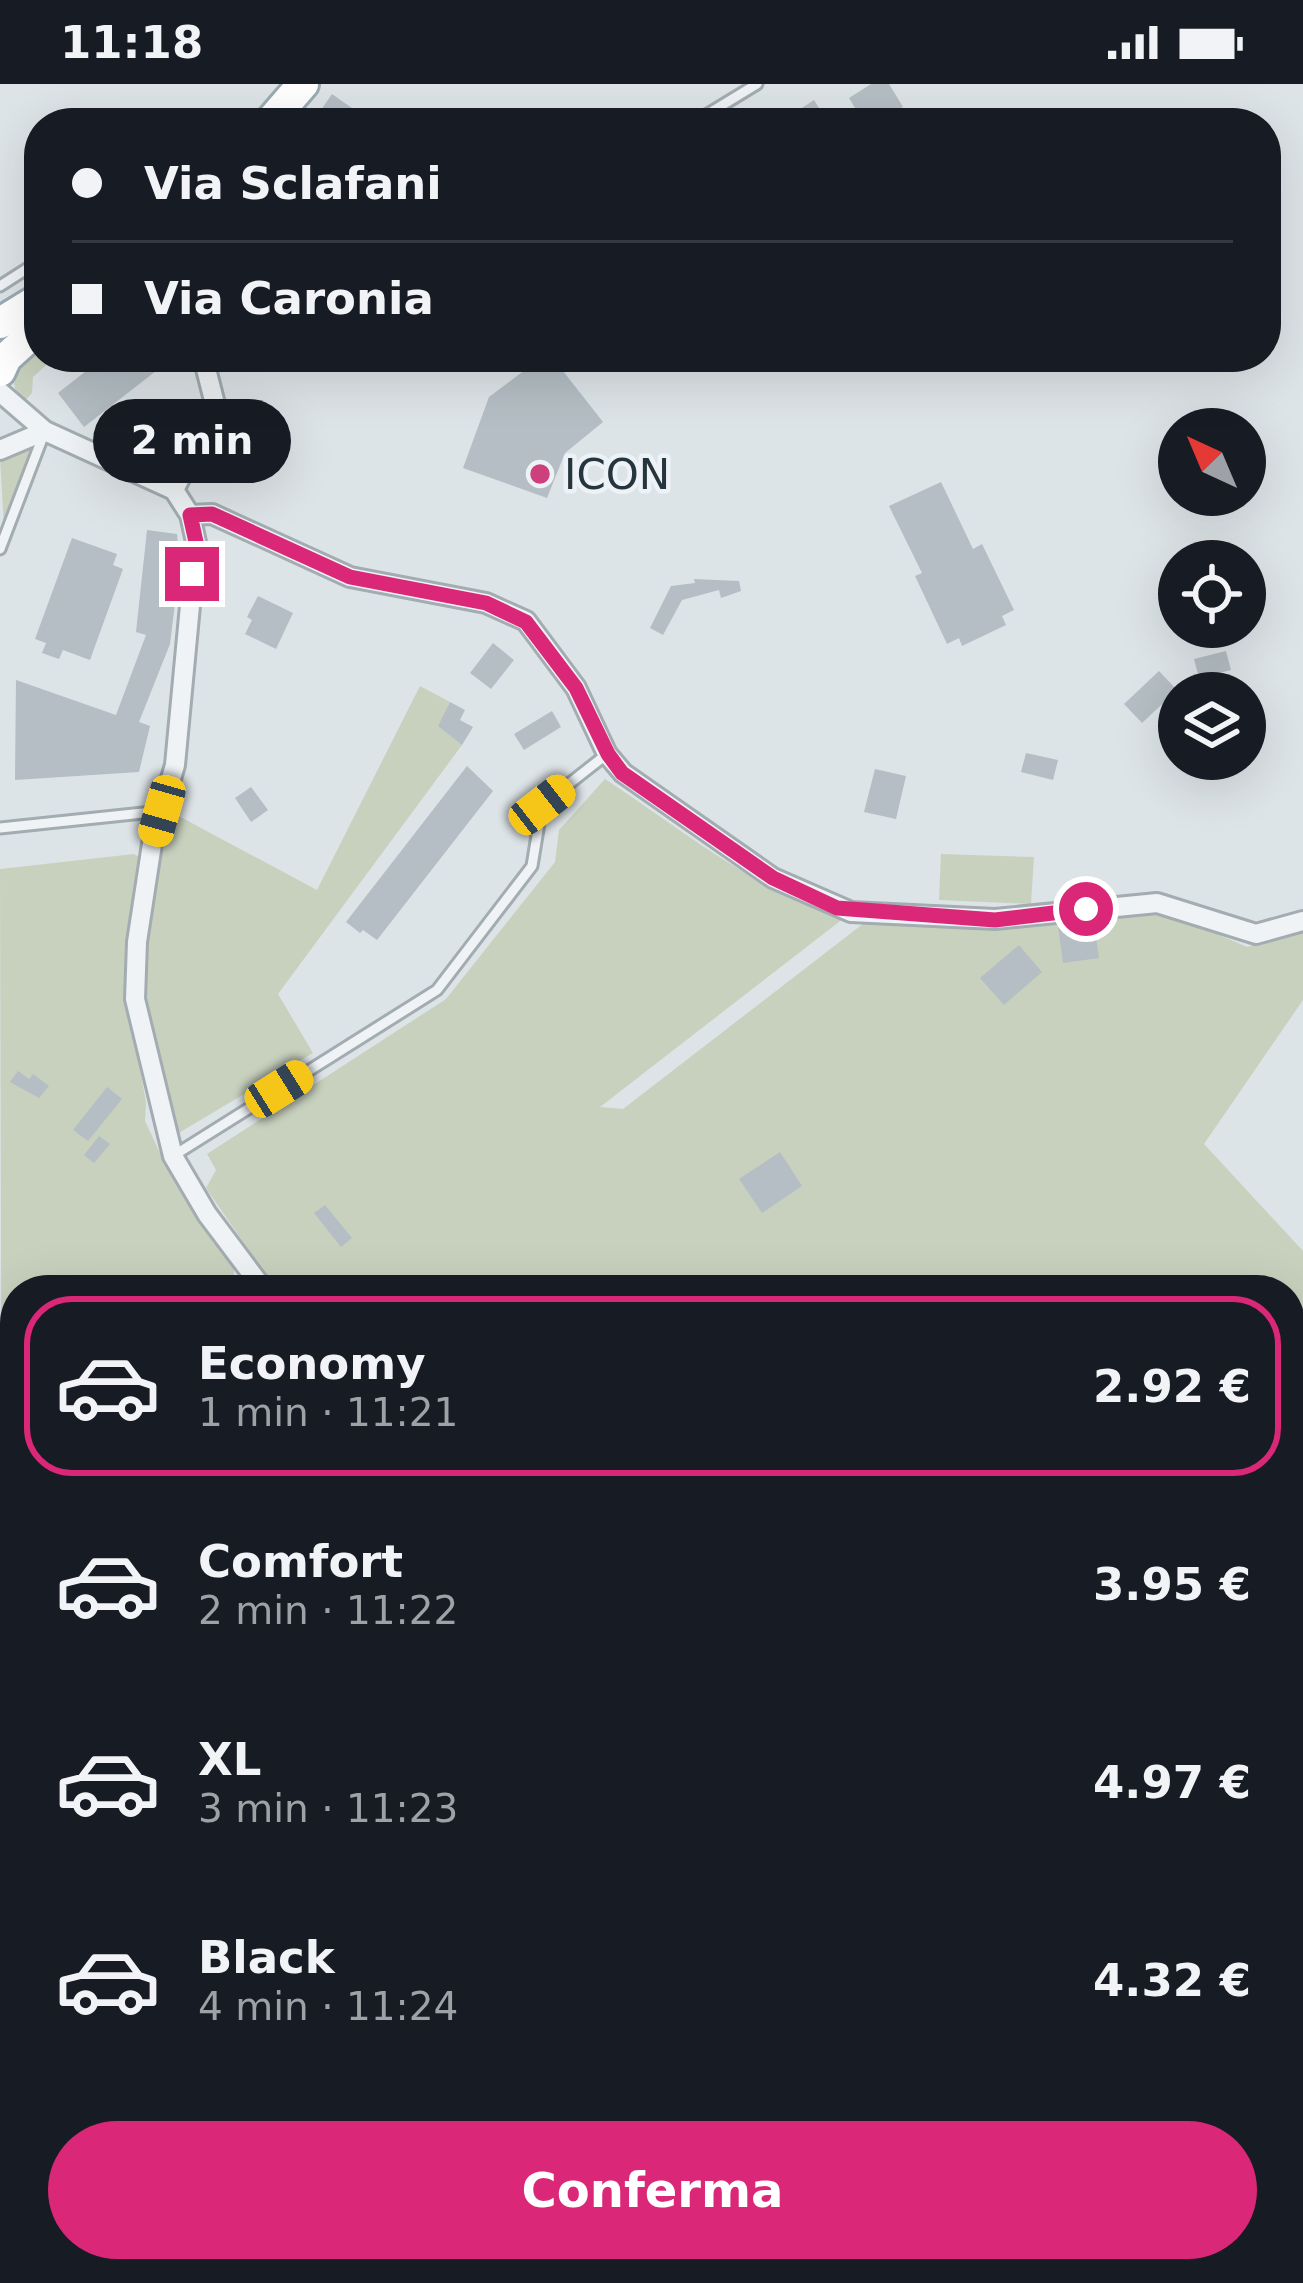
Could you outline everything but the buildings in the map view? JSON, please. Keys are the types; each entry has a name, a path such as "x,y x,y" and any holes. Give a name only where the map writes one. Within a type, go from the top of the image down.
{"main road":[{"path":"258,108 280,84"},
{"path":"282,108 303,84"},
{"path":"0,371 24,342"}],"street":[{"path":"174,490 216,408 207,372"},
{"path":"0,392 45,431 174,490 190,515 196,542 175,766 152,844 137,942 135,999 172,1156 251,1275"},
{"path":"0,451 45,431"},
{"path":"190,515 212,514 350,577 486,603 526,622 576,688 608,754 643,791 773,878 851,912 995,920 1157,903 1256,934 1303,921"}],"lane":[{"path":"718,108 757,84"},
{"path":"0,550 45,431"},
{"path":"172,1156 436,990 532,866 542,805 608,754"},
{"path":"0,828 162,811"}],"green space":[{"path":"24,358 24,372 38,372 33,377 32,393 22,404 14,385"},
{"path":"33,446 4,526 0,459"},
{"path":"420,686 450,702 439,726 462,745 278,994 313,1053 177,1134 142,987 160,855 173,813 317,890"},
{"path":"605,779 750,876 844,918 600,1107 623,1109 868,920 1148,914 1186,920 1247,947 1303,931 1303,1000 1204,1144 1303,1251 1303,1275 266,1275 206,1188 216,1170 207,1154 446,999 555,862 559,830"},
{"path":"134,854 142,859 125,961 145,1121 168,1170 234,1264 234,1275 1,1275 0,869"},
{"path":"941,854 1034,857 1031,904 939,900"}],"place":[{"name":"ICON","path":"540,474"}],"route":[{"path":"192,574 196,542 190,515 212,514 350,577 486,603 526,622 576,688 622,773 773,878 837,908 995,920 1086,909"}]}
